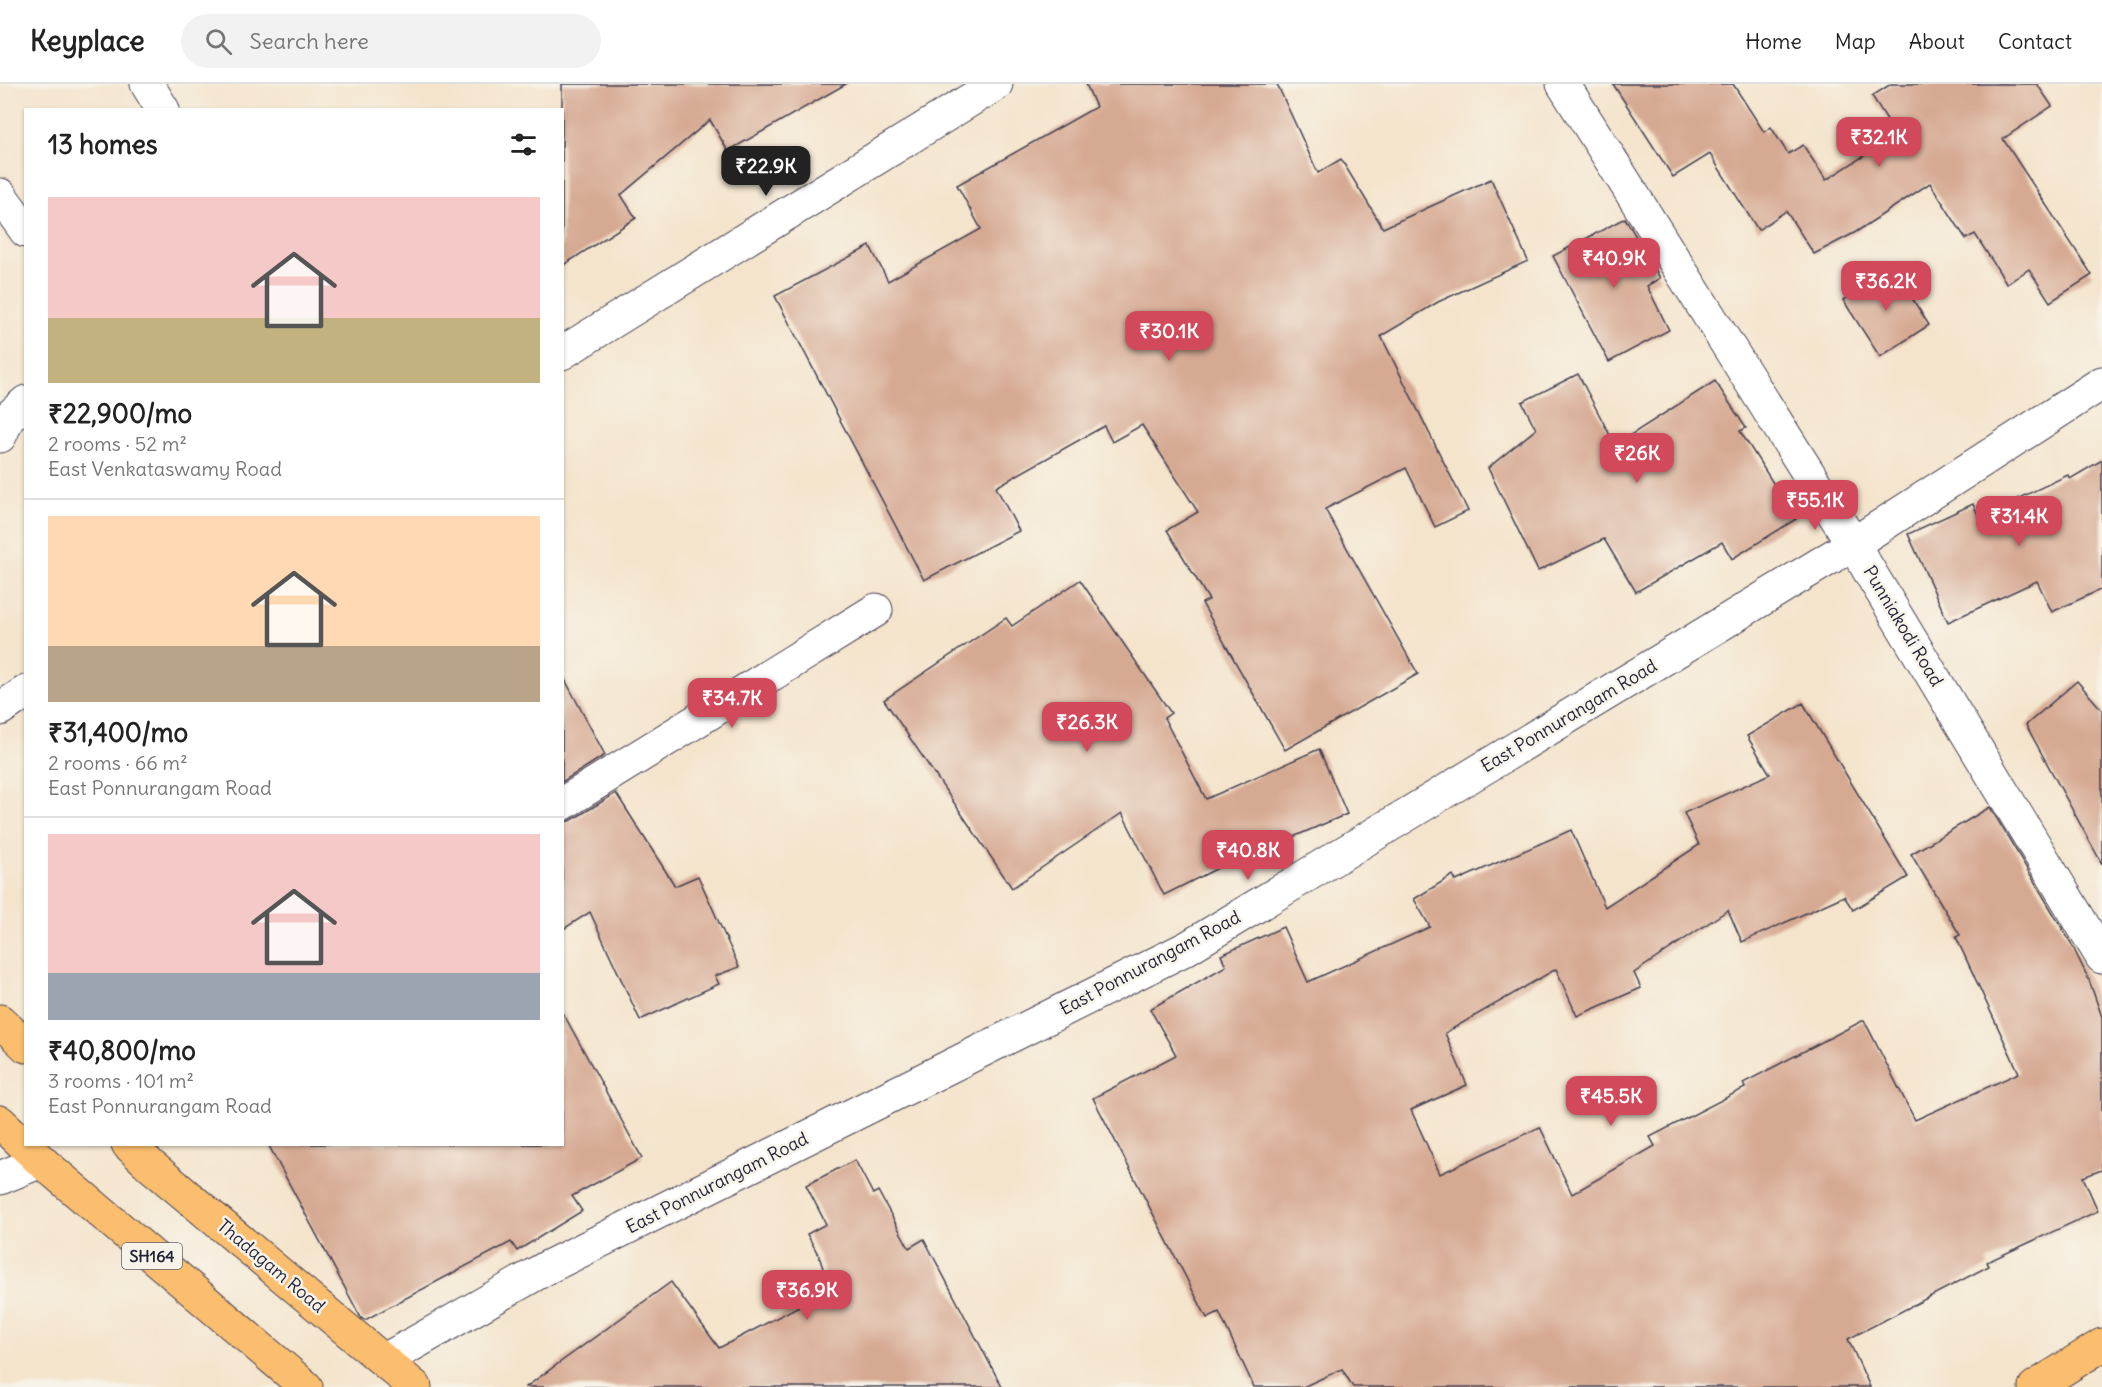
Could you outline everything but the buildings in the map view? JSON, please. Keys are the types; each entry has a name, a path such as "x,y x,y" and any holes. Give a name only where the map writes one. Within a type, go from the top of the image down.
{"main road":[{"path":"0,1021 24,1044"},
{"name":"SH164","path":"0,1122 24,1145"},
{"name":"SH164","path":"25,1146 306,1387"},
{"name":"Thadagam Road","path":"130,1146 415,1387"},
{"path":"2035,1387 2102,1345"}],"street":[{"path":"147,84 162,108"},
{"path":"564,352 996,84"},
{"name":"Punniakodi Road","path":"1563,84 1853,544 2102,957"},
{"path":"0,195 24,228"},
{"name":"East Ponnurangam Road","path":"385,1360 546,1268 1187,948 1853,544 2102,383"},
{"path":"0,436 8,418 24,404"},
{"path":"564,803 876,610"},
{"path":"0,709 24,693"},
{"path":"0,1178 41,1161"}]}
